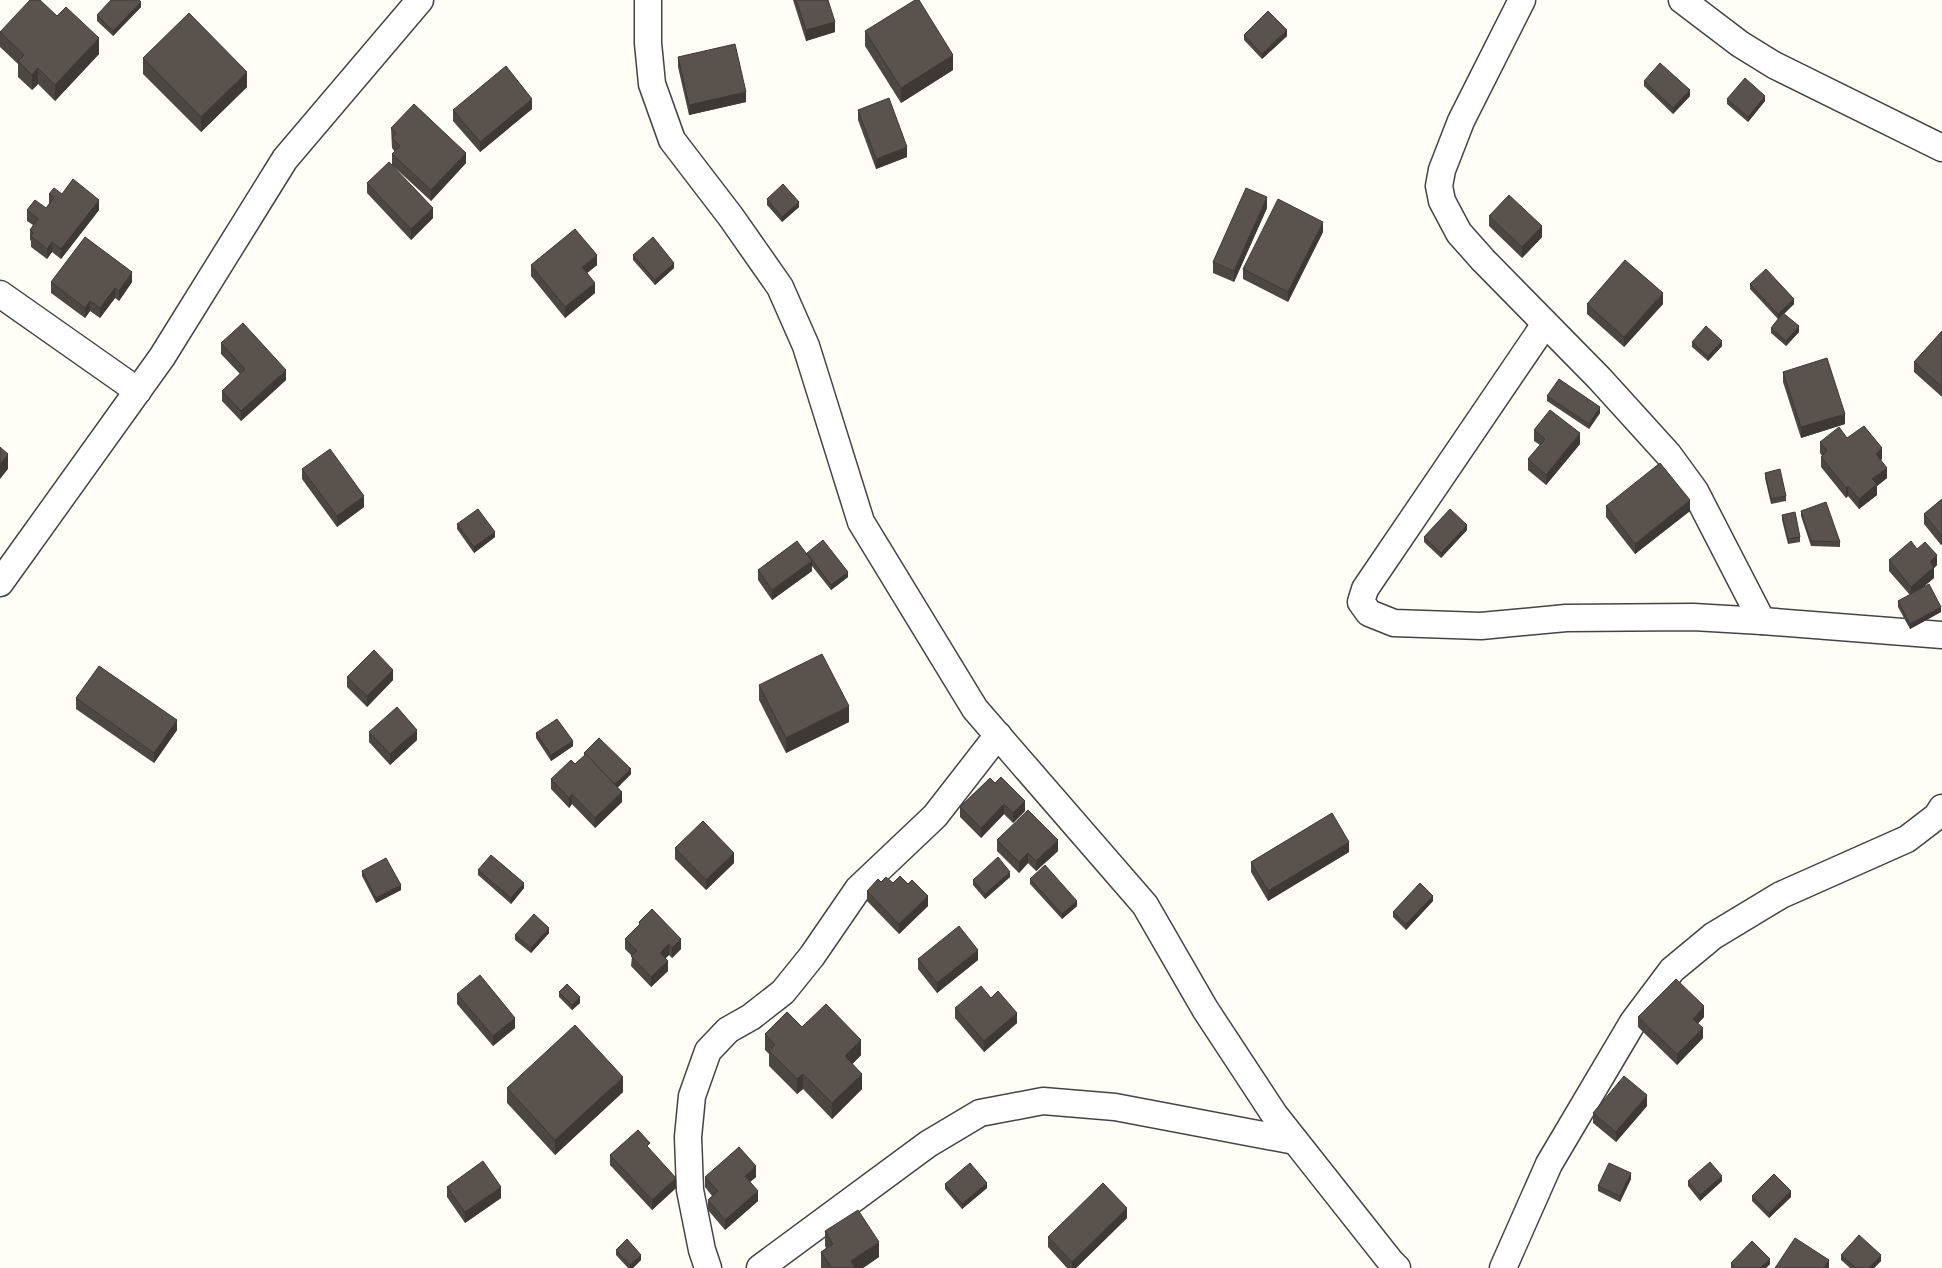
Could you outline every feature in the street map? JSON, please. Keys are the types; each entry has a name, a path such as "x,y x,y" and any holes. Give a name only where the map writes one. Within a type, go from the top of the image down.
{"street":[{"path":"0,583 162,357 285,159 420,0"},
{"path":"648,0 648,44 652,84 672,140 731,217 780,287 806,346 860,522 975,709 1145,904 1206,1009 1274,1114 1390,1262 1397,1268"},
{"path":"1522,0 1461,121 1442,170 1439,186 1442,201 1459,232 1668,454 1695,491 1762,621"},
{"path":"1682,0 1740,44 1774,65 1942,148"},
{"path":"0,294 138,391"},
{"path":"1545,324 1366,589 1361,602 1368,613 1394,623 1481,626 1566,618 1693,617 1942,635"},
{"path":"708,1268 702,1250 690,1190 688,1137 692,1096 708,1051 728,1030 751,1017 783,992 812,956 858,889 935,816 998,735"},
{"path":"1503,1268 1549,1164 1633,1022 1672,970 1713,936 1780,895 1907,839 1937,816 1942,808"},
{"path":"760,1268 928,1144 980,1113 1043,1101 1061,1102 1124,1109 1295,1141"}],"building":[{"path":"30,0 40,0 57,16 66,7 99,38 55,85 38,68 32,75 18,61 24,55 0,32"},
{"path":"111,0 139,0 141,2 113,31 97,15"},
{"path":"796,0 828,0 835,22 806,30"},
{"path":"915,0 919,0 953,55 901,88 865,31"},
{"path":"1268,11 1287,30 1262,54 1244,35"},
{"path":"189,13 247,72 201,117 143,58"},
{"path":"735,44 746,92 689,105 678,57"},
{"path":"1660,63 1690,90 1673,108 1644,81"},
{"path":"506,66 532,99 480,142 453,110"},
{"path":"1745,78 1765,96 1748,117 1727,99"},
{"path":"889,98 907,147 876,159 858,110"},
{"path":"414,104 466,153 431,190 392,154 400,146 392,138 396,133 391,128"},
{"path":"389,162 433,208 411,229 367,183"},
{"path":"73,179 99,200 61,249 52,242 47,249 31,236 33,233 30,230 38,219 27,210 35,200 46,208 54,198 49,194 54,188 62,194"},
{"path":"783,184 799,202 782,217 767,199"},
{"path":"1246,188 1267,197 1234,271 1213,262"},
{"path":"1509,195 1542,226 1522,247 1489,216"},
{"path":"1278,199 1323,222 1288,292 1243,269"},
{"path":"575,229 597,255 582,267 595,283 565,307 531,265"},
{"path":"85,237 132,272 119,291 115,288 100,308 90,301 85,308 51,282"},
{"path":"653,237 674,263 655,280 633,255"},
{"path":"1625,260 1663,293 1624,337 1587,304"},
{"path":"1766,269 1794,299 1778,314 1750,284"},
{"path":"1783,313 1799,326 1786,341 1771,328"},
{"path":"243,323 286,370 241,411 222,391 245,369 221,343"},
{"path":"1706,326 1722,341 1708,356 1692,342"},
{"path":"1942,331 1942,387 1914,362"},
{"path":"1827,358 1845,414 1801,427 1783,372"},
{"path":"1559,379 1600,407 1589,424 1547,396"},
{"path":"1550,410 1580,433 1546,475 1528,459 1545,439 1534,430"},
{"path":"1864,426 1882,448 1876,454 1887,468 1872,479 1877,484 1859,499 1848,486 1846,488 1821,457 1827,451 1820,442 1839,427 1847,438"},
{"path":"0,447 8,454 0,464"},
{"path":"330,449 364,496 337,516 302,469"},
{"path":"1660,463 1690,500 1635,544 1606,506"},
{"path":"1780,469 1786,496 1771,499 1765,473"},
{"path":"1942,499 1942,534 1941,535 1924,514"},
{"path":"1826,502 1840,542 1811,541 1801,511"},
{"path":"478,509 495,532 474,547 457,524"},
{"path":"1450,509 1467,525 1441,553 1424,537"},
{"path":"1795,512 1800,537 1788,539 1782,515"},
{"path":"823,540 848,572 831,585 807,553"},
{"path":"797,541 812,561 772,590 758,570"},
{"path":"1911,541 1917,549 1925,542 1937,555 1930,562 1934,567 1911,587 1889,560"},
{"path":"1929,584 1941,607 1910,624 1898,601"},
{"path":"374,650 393,670 367,696 347,677"},
{"path":"822,654 849,706 786,738 759,685"},
{"path":"99,666 177,720 154,753 76,698"},
{"path":"397,707 417,730 390,754 369,732"},
{"path":"557,719 573,741 551,755 536,733"},
{"path":"599,738 631,769 615,784 584,753"},
{"path":"586,754 622,792 595,818 572,794 569,798 551,779 571,760 575,764"},
{"path":"1001,777 1025,801 1013,813 1004,804 981,828 960,807 990,778 995,783"},
{"path":"1028,810 1058,840 1036,861 1028,853 1019,862 997,840"},
{"path":"1332,813 1349,842 1268,891 1251,862"},
{"path":"703,821 734,853 706,880 675,848"},
{"path":"491,855 524,883 511,898 478,870"},
{"path":"998,857 1010,872 985,894 973,880"},
{"path":"386,858 401,885 376,898 362,871"},
{"path":"1045,865 1077,901 1062,914 1030,879"},
{"path":"900,876 908,884 912,880 928,896 899,924 867,891 878,879 881,882 886,877 893,883"},
{"path":"1420,883 1433,896 1406,924 1393,912"},
{"path":"652,909 681,939 672,948 669,944 660,953 668,961 651,977 631,956 637,951 625,939"},
{"path":"534,914 549,928 531,948 515,935"},
{"path":"959,926 978,950 937,983 918,959"},
{"path":"480,975 515,1018 493,1036 457,994"},
{"path":"1676,979 1704,1006 1693,1019 1703,1028 1677,1054 1638,1017"},
{"path":"567,984 580,997 572,1005 559,992"},
{"path":"981,986 991,998 998,991 1017,1013 984,1041 955,1008"},
{"path":"826,1004 861,1040 845,1056 862,1074 832,1103 803,1074 797,1079 769,1051 775,1045 765,1034 787,1012 802,1027"},
{"path":"575,1025 623,1077 555,1140 507,1088"},
{"path":"1624,1076 1647,1095 1616,1132 1593,1113"},
{"path":"638,1130 650,1143 647,1146 676,1178 652,1200 610,1155"},
{"path":"739,1147 756,1166 745,1176 758,1191 725,1220 708,1200 718,1191 705,1177"},
{"path":"483,1161 501,1187 465,1212 447,1187"},
{"path":"1710,1162 1722,1176 1700,1195 1688,1181"},
{"path":"970,1163 987,1183 962,1204 945,1184"},
{"path":"1609,1163 1631,1173 1620,1196 1598,1186"},
{"path":"1774,1174 1791,1191 1769,1213 1752,1196"},
{"path":"1103,1183 1127,1208 1072,1262 1048,1237"},
{"path":"858,1210 879,1242 851,1261 855,1268 832,1268 821,1252 833,1244 825,1231"},
{"path":"1859,1235 1881,1255 1869,1268 1856,1268 1841,1255"},
{"path":"1795,1238 1829,1260 1823,1268 1775,1268"},
{"path":"627,1239 641,1255 630,1265 616,1250"},
{"path":"1752,1241 1770,1259 1760,1268 1736,1268 1731,1263"}]}
